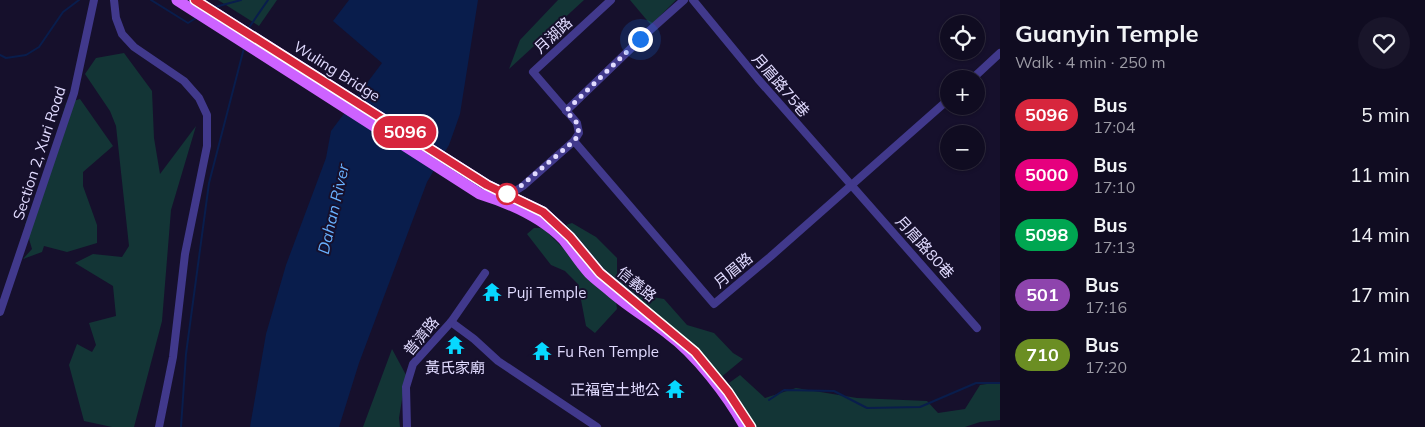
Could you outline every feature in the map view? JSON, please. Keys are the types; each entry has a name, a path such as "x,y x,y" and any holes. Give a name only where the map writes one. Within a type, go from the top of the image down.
{"main road":[{"name":"Wuling Bridge","path":"177,0 484,189"},
{"name":"Wuling Bridge","path":"196,0 484,189"},
{"name":"信義路","path":"484,189 543,212 550,218 570,237 600,273 695,352 728,392 750,427"},
{"name":"信義路","path":"505,198 551,229 563,240 589,273 616,296 669,334 689,352 724,396 745,427"}],"street":[{"name":"Section 2, Xuri Road","path":"0,312 74,93 94,0"},
{"path":"114,0 116,18 122,34 134,47 184,81 199,98 207,115 207,146 185,254 173,357 159,427"},
{"name":"月湖路","path":"574,141 579,134 577,123 533,72 611,0"},
{"path":"566,111 684,0"},
{"name":"月眉路75巷","path":"693,0 758,80 851,186"},
{"path":"982,70 1000,53"},
{"name":"月眉路","path":"574,141 714,304 940,107"},
{"path":"505,198 574,141"},
{"name":"月眉路80巷","path":"851,186 977,328"},
{"name":"普濟路","path":"407,427 406,387 413,364 451,322 485,273"},
{"path":"451,322 474,339 498,361 597,427"}],"green space":[{"path":"218,0 277,0 259,26"},
{"path":"558,0 584,0 509,69 520,40"},
{"path":"630,0 676,0 651,25"},
{"path":"124,53 152,91 154,138 160,174 196,126 171,210 162,321 134,427 112,427 84,421 69,365 77,344 92,352 96,345 89,323 116,316 113,286 75,263 93,254 122,257 129,246 116,126 110,111 85,74 96,58"},
{"path":"80,99 113,146 83,172 83,186 97,225 97,243 67,252 44,246 42,252 23,259 32,249 25,225 50,158 66,103"},
{"path":"572,223 596,237 617,258 617,275 640,295 664,299 687,325 714,333 733,353 743,359 720,378 697,351 626,293 593,261 578,244 566,225"},
{"path":"534,228 543,228 616,301 617,309 595,333 586,326 578,284 565,271 551,265 527,234"},
{"path":"392,349 406,375 399,418 400,427 363,427"},
{"path":"740,375 765,398 796,388 857,398 927,401 938,413 965,409 980,385 1000,382 1000,420 980,422 965,427 757,427 729,383"}],"water":[{"name":"Dahan River","path":"349,0 478,0 460,114 449,145 427,182 359,363 339,427 250,427 266,334 286,265 326,158 331,131 382,63 333,21"}],"waterway":[{"path":"0,55 6,58 26,55 39,47 63,12 79,0"},
{"path":"151,0 188,23 196,18"},
{"path":"215,7 241,0"},
{"path":"248,29 268,0"},
{"path":"181,427 186,354 209,183 244,48"},
{"path":"769,400 784,390 834,391 867,408 920,407 976,383 1000,383"}],"bus line":[{"name":"5096","path":"195,0 487,185 543,212 570,237 600,273 681,338 695,352 728,392 751,427"}],"place":[{"name":"Puji Temple","path":"492,292"},
{"name":"黃氏家廟","path":"455,345"},
{"name":"Fu Ren Temple","path":"542,351"},
{"name":"正福宮土地公","path":"675,389"}],"route":[{"path":"507,194 510,195 523,186 574,141 579,134 577,123 566,111 640,39"}]}
